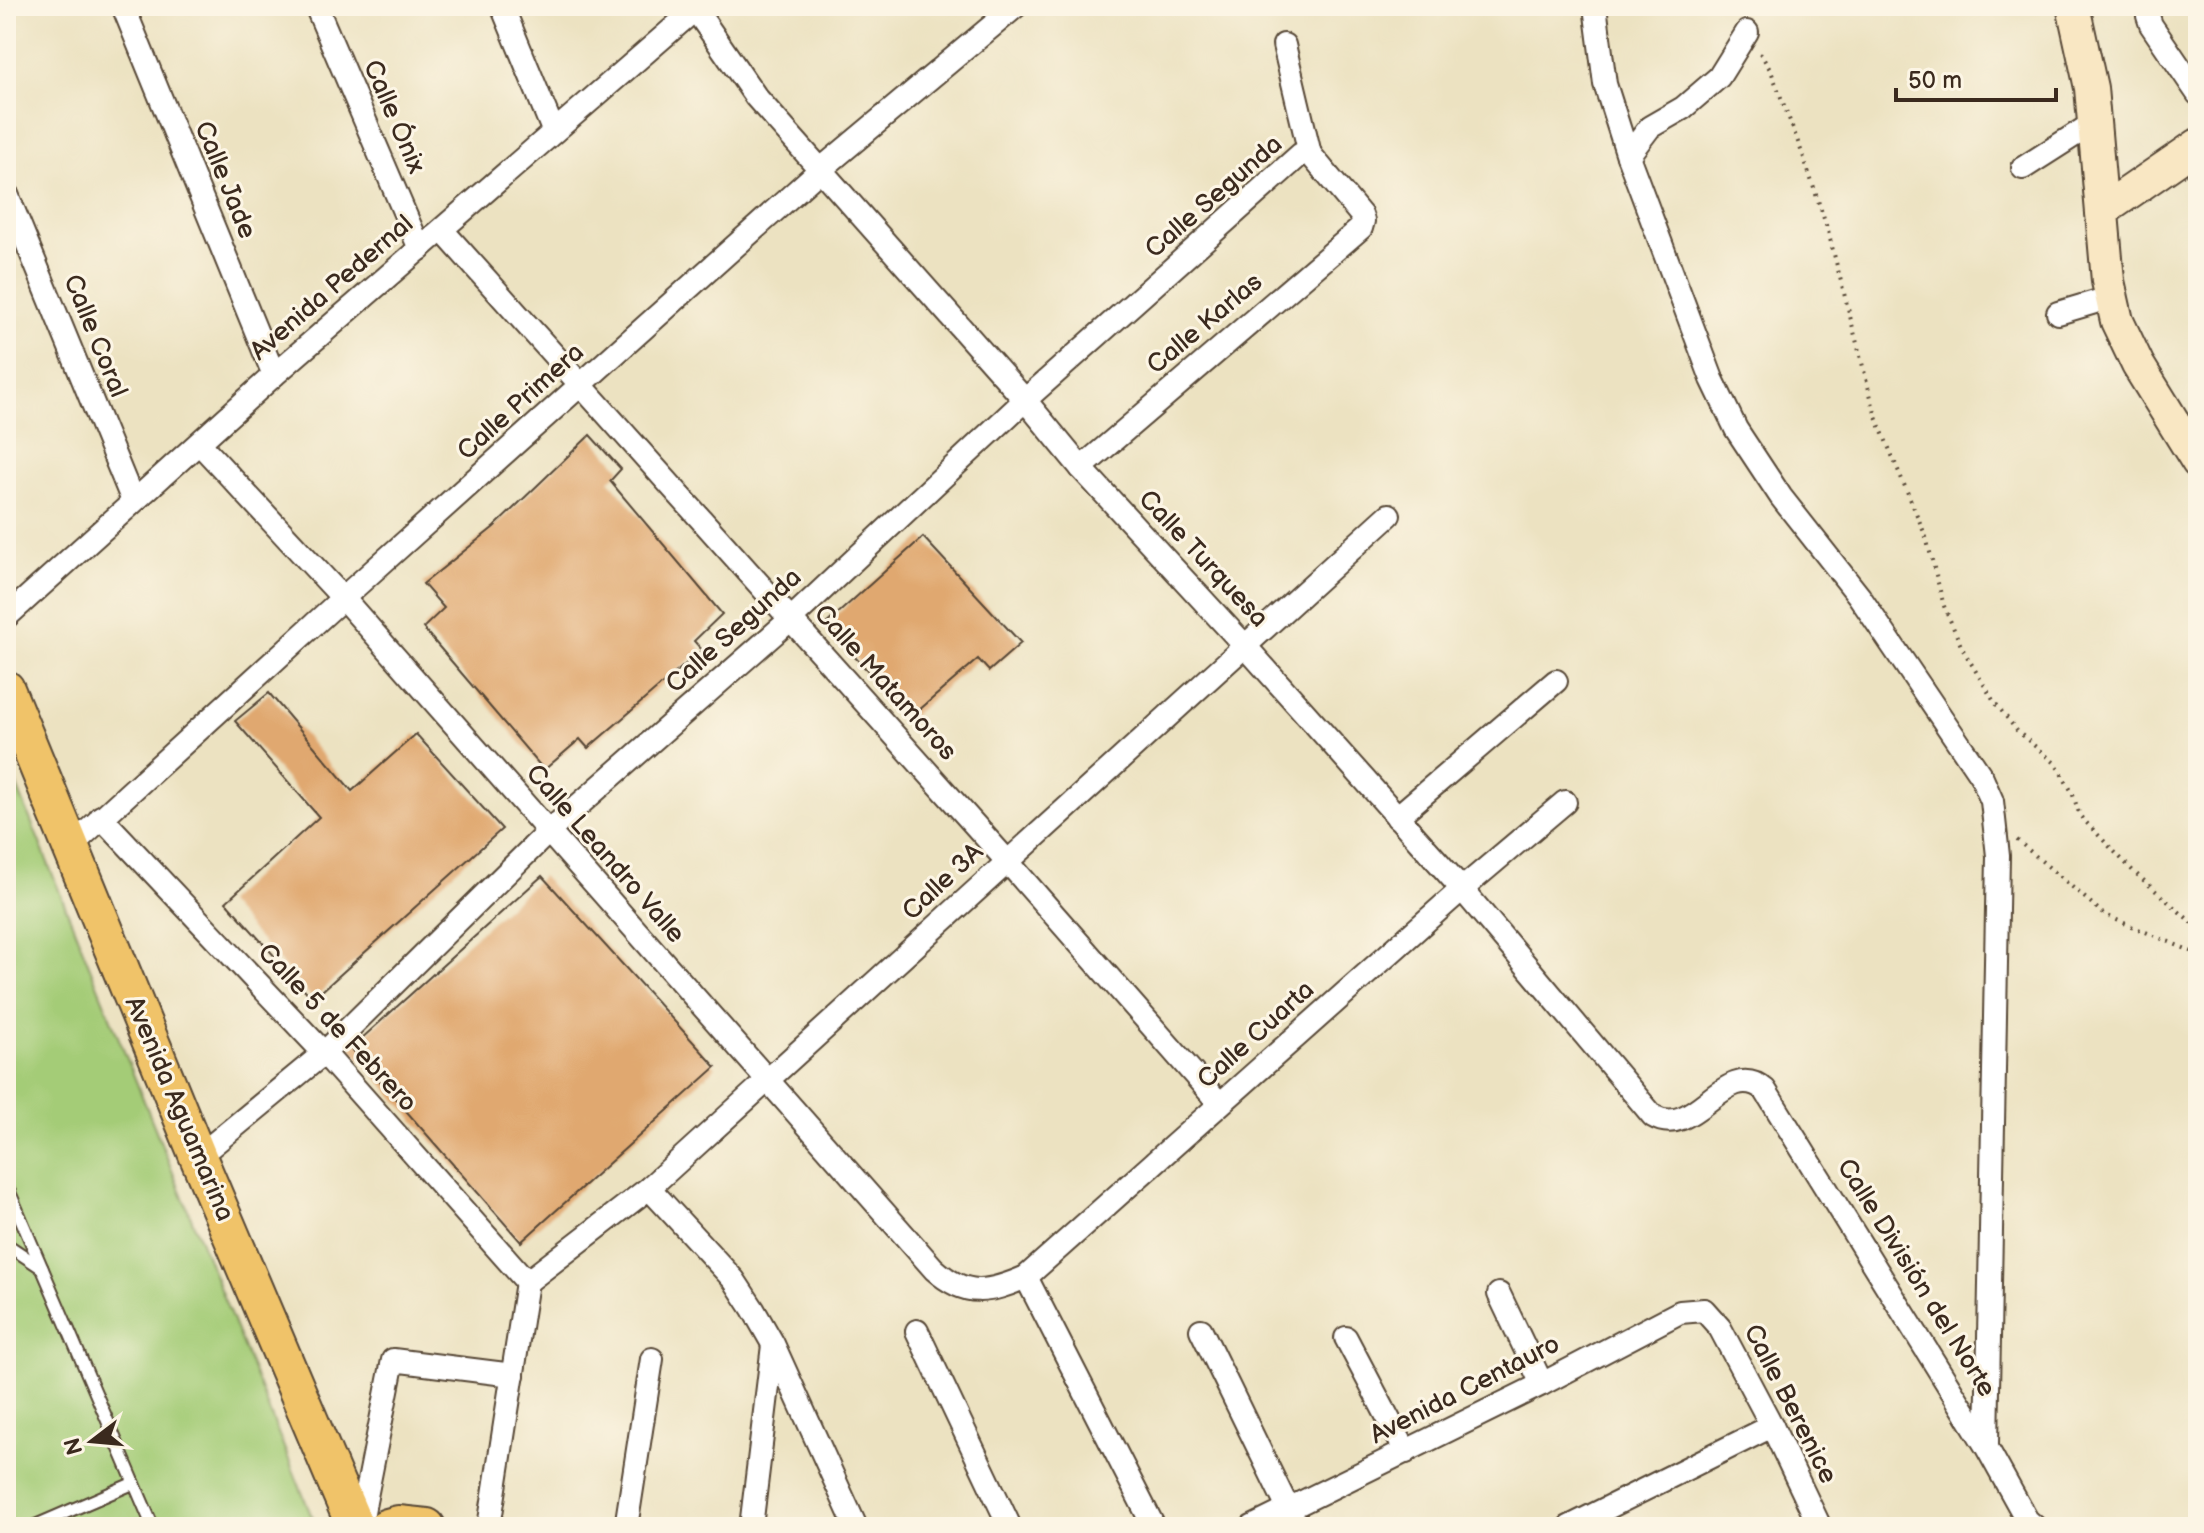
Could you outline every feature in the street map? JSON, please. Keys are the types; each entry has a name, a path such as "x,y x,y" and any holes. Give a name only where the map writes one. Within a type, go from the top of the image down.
{"main road":[{"path":"2073,6 2091,88 2102,211 2117,321 2138,365 2198,462"},
{"path":"2102,211 2198,145"},
{"name":"Avenida Aguamarina","path":"8,698 198,1157 357,1527"},
{"path":"387,1527 398,1524 427,1527"}],"street":[{"name":"Calle Jade","path":"123,6 274,375"},
{"name":"Calle Ónix","path":"316,6 420,249"},
{"path":"502,6 553,130"},
{"name":"Calle Primera","path":"70,847 820,170 1016,6"},
{"path":"1595,6 1605,84 1628,156 1712,379 1736,429 1781,497 1859,596 1981,776 1992,801 1998,872 1986,1446"},
{"path":"2151,6 2148,16 2151,25 2198,94"},
{"name":"Avenida Pedernal","path":"6,617 274,375 695,7"},
{"name":"Calle Turquesa","path":"695,7 756,97 1025,400 1081,468 1462,889 1653,1116 1668,1123 1688,1115 1732,1084"},
{"path":"1628,156 1650,127 1683,108 1719,77 1747,32"},
{"path":"1284,45 1310,154"},
{"path":"2023,168 2095,122"},
{"name":"Calle Segunda","path":"198,1157 324,1053 548,832 791,619 1025,400 1301,154 1310,154"},
{"name":"Calle Karlas","path":"1081,468 1361,228 1363,221 1352,203 1310,154"},
{"name":"Calle Coral","path":"6,192 133,501"},
{"name":"Calle Matamoros","path":"442,230 1007,861 1220,1104"},
{"path":"2058,313 2112,297"},
{"name":"Calle Leandro Valle","path":"199,443 343,598 934,1269 952,1285 975,1290"},
{"name":"Calle 3A","path":"527,1282 649,1188 1389,515"},
{"path":"1397,817 1556,681"},
{"name":"Calle Cuarta","path":"975,1290 999,1288 1026,1277 1462,889 1565,802"},
{"name":"Calle 5 de Febrero","path":"101,817 324,1053 527,1282"},
{"name":"Calle División del Norte","path":"1732,1084 1747,1080 1756,1082 1774,1101 1986,1446 2027,1520 2035,1527"},
{"path":"649,1188 734,1280 773,1344 856,1527"},
{"path":"1026,1277 1154,1527"},
{"path":"489,1527 527,1282"},
{"path":"1499,1294 1542,1384"},
{"name":"Avenida Centauro","path":"1252,1527 1293,1518 1406,1452 1680,1312 1704,1310"},
{"name":"Calle Berenice","path":"1704,1310 1720,1328 1772,1426 1820,1527"},
{"path":"1201,1330 1293,1518"},
{"path":"917,1331 1010,1527"},
{"path":"1346,1338 1406,1452"},
{"path":"751,1527 773,1344"},
{"path":"626,1527 652,1359"},
{"path":"357,1527 393,1360 513,1375"},
{"path":"1569,1527 1772,1426"}],"lane":[{"path":"6,1184 153,1527"},
{"path":"6,1244 42,1268"},
{"path":"32,1527 134,1483"}],"path":[{"path":"1747,32 1771,71 1804,158 1828,231 1876,417 1926,537 1944,606 1962,648 1993,700 2018,732 2055,763 2072,792 2080,816 2133,871 2198,928"},
{"path":"1995,819 2105,915 2198,954"}],"green space":[{"path":"6,759 316,1527 6,1527"}],"building":[{"path":"590,435 621,469 610,481 722,614 694,641 702,650 588,748 580,739 544,770 423,628 444,608 423,584 494,527"},
{"path":"923,537 1021,643 989,671 978,659 911,717 825,625"},
{"path":"269,693 352,791 416,734 502,829 313,999 226,902 319,817 235,721"},
{"path":"542,876 716,1067 521,1242 351,1048"}]}
